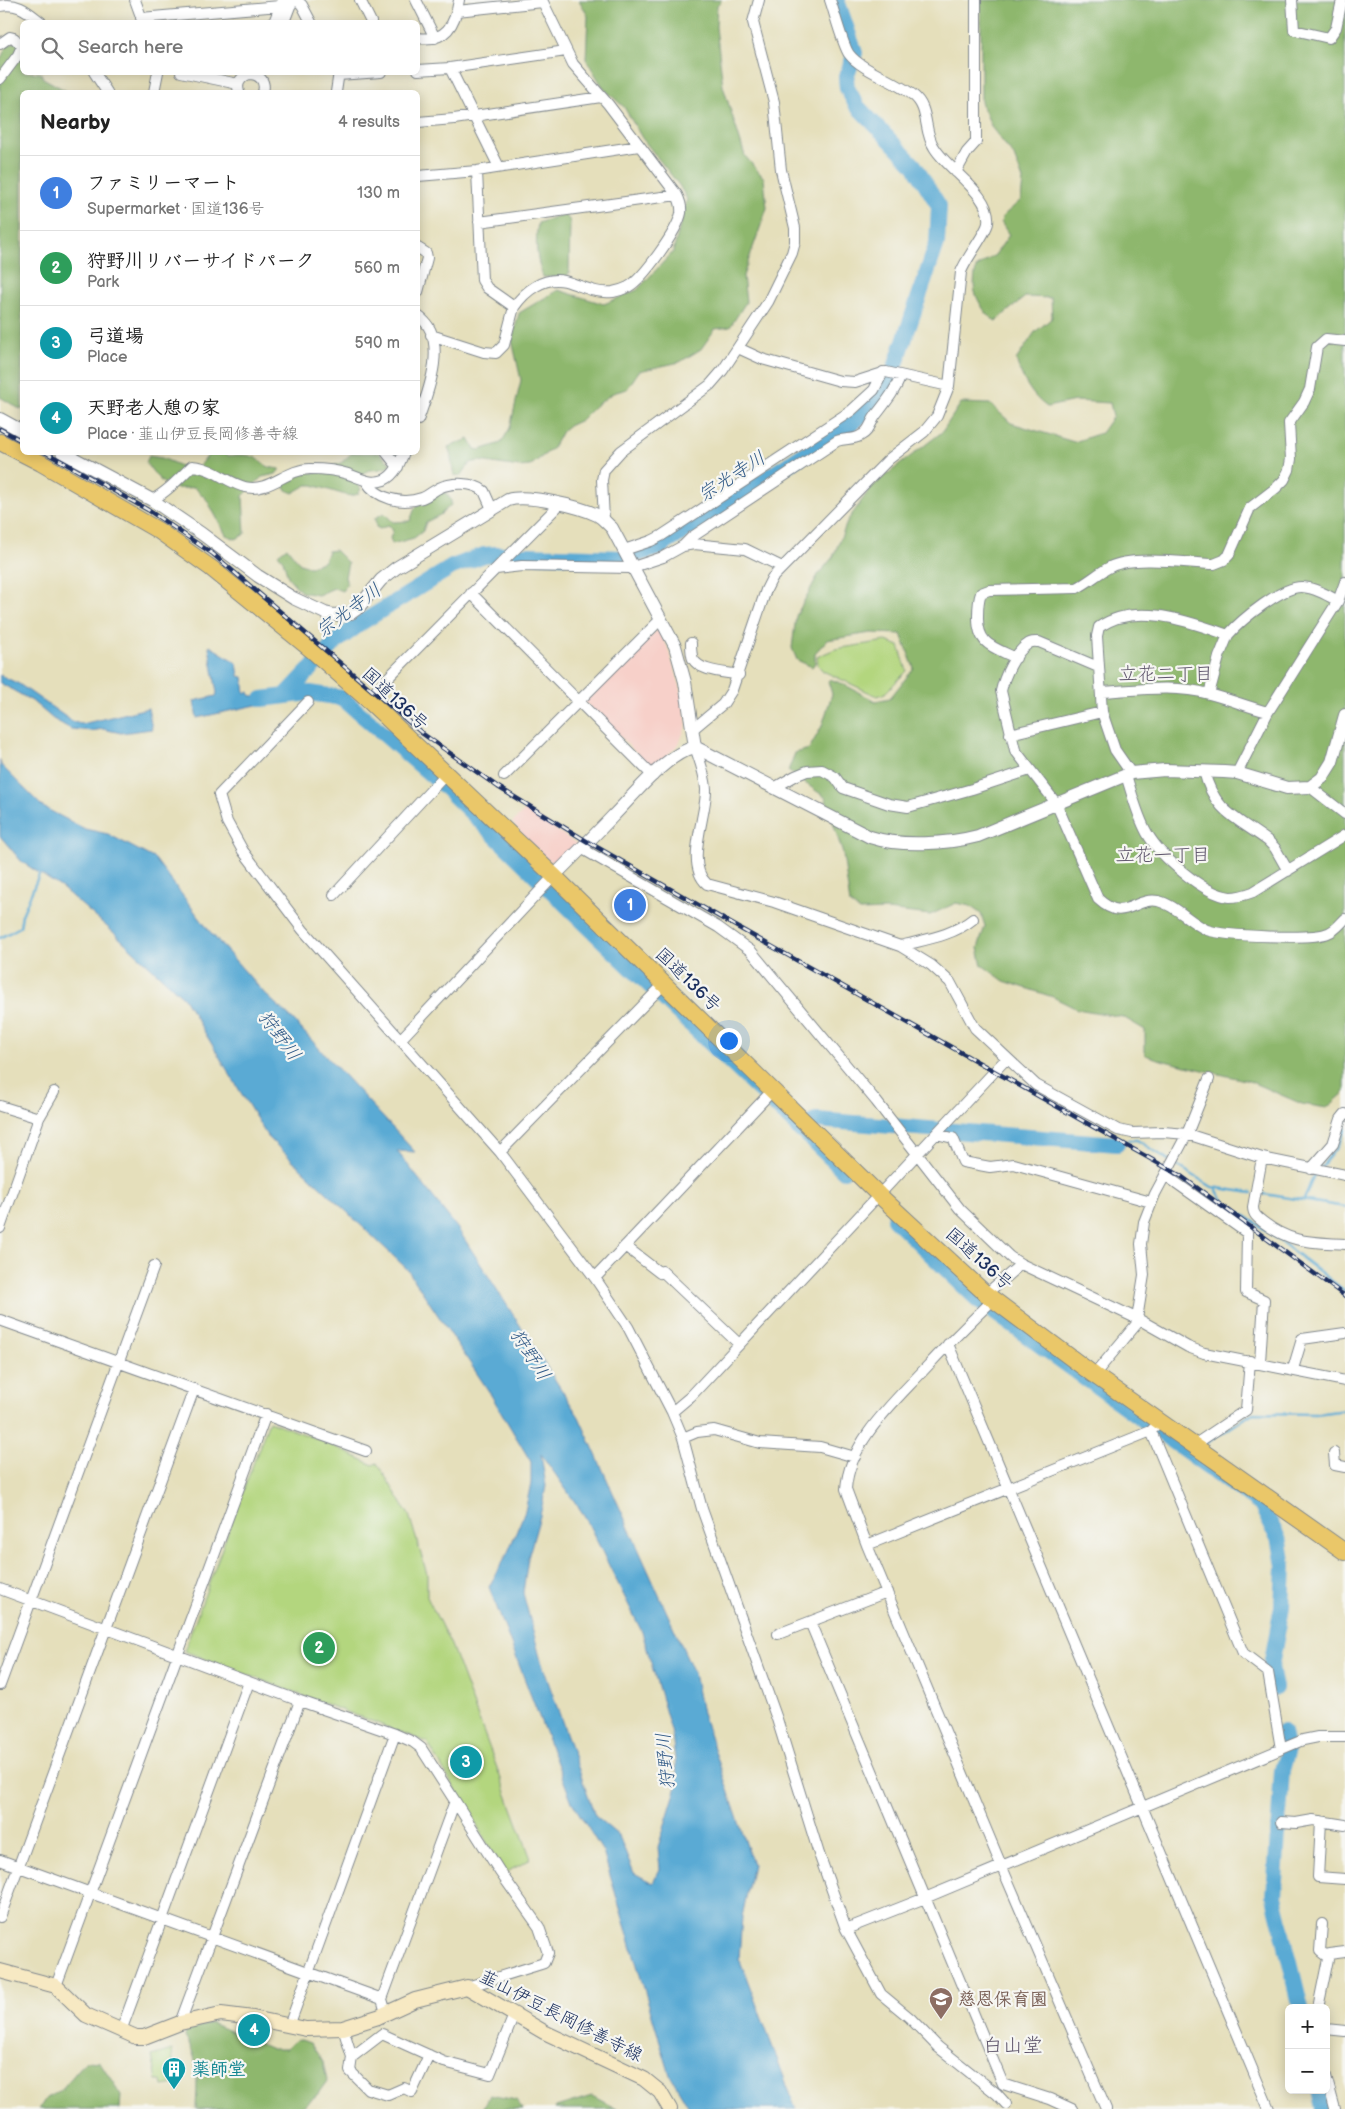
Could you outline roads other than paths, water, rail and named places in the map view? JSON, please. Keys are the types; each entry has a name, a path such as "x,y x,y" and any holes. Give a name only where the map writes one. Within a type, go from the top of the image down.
{"highway":[{"name":"国道136号","path":"0,442 20,452"},
{"name":"国道136号","path":"25,455 159,532 211,568 313,651 446,774 548,882 664,984 879,1195 989,1297 1094,1375 1156,1426 1195,1446 1345,1552"}],"main road":[{"name":"韮山伊豆長岡修善寺線","path":"0,1971 56,1986 86,2015 136,2037 144,2037 180,2023 221,2014 253,2018 289,2026 324,2030 343,2028 365,2022 415,2000 467,1987 559,2040 644,2079 660,2092 670,2109"}],"street":[{"path":"135,0 142,20 289,2 309,20"},
{"path":"360,0 369,20"},
{"path":"416,0 435,38"},
{"path":"420,38 435,38 444,34 449,29 457,11 459,0"},
{"path":"604,520 602,480 604,470 611,461 640,435 710,385 723,370 768,302 796,242 795,228 781,170 774,102 753,22 759,0"},
{"path":"693,730 723,704 732,690 739,675 766,590 782,566 889,459 924,432 937,416 949,386 961,272 965,260 988,224 987,206 934,148 928,133 924,108 914,96 849,54 830,0"},
{"path":"956,172 967,152 976,142 976,0"},
{"path":"1292,0 1294,30 1329,38 1336,28 1342,0"},
{"path":"431,335 484,352 496,353 504,345 514,307 529,290 538,284 550,281 565,281 588,290 602,292 614,292 629,287 666,244 676,228 681,211 677,195 573,64 543,1 457,11"},
{"path":"276,20 289,2"},
{"path":"284,20 289,2"},
{"path":"0,6 16,5 38,20"},
{"path":"0,44 10,37 20,44"},
{"path":"0,80 20,50"},
{"path":"420,70 450,68 566,51"},
{"path":"450,68 499,167"},
{"path":"96,75 106,90"},
{"path":"154,90 157,75"},
{"path":"192,75 239,88 244,75"},
{"path":"258,75 266,90"},
{"path":"336,90 338,75"},
{"path":"420,122 601,97"},
{"path":"420,176 476,171 639,146"},
{"path":"476,171 482,280 487,288 514,307"},
{"path":"479,222 677,195"},
{"path":"420,249 427,258 420,284"},
{"path":"420,318 429,328 434,356 433,378 420,414"},
{"path":"1016,658 988,645 980,637 977,628 978,602 981,593 989,590 1077,588 1088,583 1110,567 1122,562 1214,564 1224,560 1229,555 1250,508 1276,488 1284,480 1289,470 1291,459 1290,423 1310,389 1317,347 1326,339 1345,341"},
{"path":"738,348 762,359 840,381 855,382 884,372 949,386"},
{"path":"625,551 661,536 851,411 874,390 884,372"},
{"path":"683,546 692,537 837,441 844,438 857,438 862,435 872,426 874,418 895,390 900,376"},
{"path":"0,419 20,430"},
{"path":"68,455 152,500 202,534 258,576 293,598 318,611 334,615 351,613 358,608 381,580 396,568 508,500 522,497 560,504 597,515 612,528 625,551 675,646 680,663 695,747 702,767 706,790 697,844 698,870 701,879 716,887 774,902 900,946 931,965 950,982 975,1028 1043,1089 1118,1130 1132,1133 1163,1132 1187,1134 1262,1158 1345,1175"},
{"path":"389,455 398,466"},
{"path":"152,500 166,492 192,466 222,475 244,488 261,487 292,472 309,469 348,474 366,481 377,481 388,478 398,466 403,455"},
{"path":"366,481 378,495 398,500 421,498 448,485 471,485 484,491 492,509"},
{"path":"367,699 560,504"},
{"path":"498,567 632,566 663,556 683,546 694,544 745,550 782,566"},
{"path":"1238,773 1268,712 1338,601 1345,582"},
{"path":"1209,694 1219,657 1228,635 1284,591 1293,588 1310,588 1338,601"},
{"path":"471,594 653,776"},
{"path":"1228,635 1180,619 1164,616 1119,617 1099,627 1097,636 1098,667 1102,692 1102,712 1115,750 1129,774 1138,814 1146,832 1157,848 1177,866 1210,890 1230,896 1242,896 1260,888 1345,835"},
{"path":"504,776 661,619"},
{"path":"1098,667 1039,642 1030,642 1022,648 1016,658 1002,683 1001,691 1010,734 1016,750 1056,803 1098,900 1114,909 1126,910 1142,903 1158,901 1206,929 1217,933 1235,935 1314,936 1328,934 1345,919"},
{"path":"690,643 693,660 698,665 739,675"},
{"path":"1102,692 1167,689 1209,694 1268,712"},
{"path":"308,702 219,796 227,822 243,851 303,930 500,1152 595,1278 628,1327 672,1412 683,1438 702,1509 777,1719 819,1854 846,1929 881,1994 910,2018 938,2047 997,2094 1006,2104"},
{"path":"1010,734 1102,712"},
{"path":"400,1040 581,848 653,776 686,749 695,747 870,837 896,844 965,839 1129,774 1164,770 1238,773 1287,788 1310,787 1322,778 1332,762 1345,715"},
{"path":"774,788 807,771 822,770 834,777 843,788 889,804 908,807 972,790 1030,770"},
{"path":"1204,772 1209,790 1221,808 1268,841 1275,848 1288,871"},
{"path":"334,895 446,774"},
{"path":"1310,787 1345,814"},
{"path":"581,848 718,927 751,951 876,1101 960,1209 1010,1258 1139,1319 1188,1347 1204,1352 1345,1381"},
{"path":"900,946 951,933 973,919"},
{"path":"500,1152 664,984"},
{"path":"672,1412 691,1396 1007,1058"},
{"path":"1094,1375 1139,1319 1144,1275 1142,1234 1151,1202 1187,1134 1209,1079"},
{"path":"595,1278 773,1090"},
{"path":"0,1228 39,1118 54,1092"},
{"path":"0,1106 39,1118"},
{"path":"1310,1169 1333,1144 1345,1114"},
{"path":"936,1134 953,1138 963,1162 990,1167 1014,1164 1151,1202"},
{"path":"1262,1158 1254,1194 1253,1212 1257,1217 1283,1236 1306,1241 1345,1244"},
{"path":"1165,1175 1247,1233 1246,1292 1264,1300 1246,1410 1195,1446"},
{"path":"625,1246 660,1273 662,1271 739,1344"},
{"path":"1021,1264 880,1417 855,1457 847,1480 846,1490 1001,1865 1106,2109"},
{"path":"0,1685 154,1266"},
{"path":"0,1320 366,1451"},
{"path":"1293,1369 1302,1339 1345,1333"},
{"path":"948,1344 1269,2109"},
{"path":"0,1917 194,1389"},
{"path":"56,1986 266,1414"},
{"path":"868,1545 1010,1489 1156,1426 1243,1653 1268,1672 1281,1749"},
{"path":"683,1438 697,1432 714,1430 760,1443 820,1447 855,1457"},
{"path":"1334,1453 1335,1464 1345,1467"},
{"path":"0,1589 300,1701 395,1734 421,1748 500,1872 539,1927 548,1953 544,1963 467,1987"},
{"path":"778,1634 887,1592"},
{"path":"810,1622 1003,2084 1050,2099 1072,2109"},
{"path":"121,2031 249,1682"},
{"path":"180,2023 300,1701"},
{"path":"289,2026 395,1734"},
{"path":"846,1929 925,1898 1281,1749 1310,1738 1345,1737"},
{"path":"386,2013 382,1999 455,1801"},
{"path":"1281,1822 1293,1823 1308,1820 1345,1825"},
{"path":"1321,1821 1318,1877 1345,1879"},
{"path":"0,1860 90,1891 382,1999"},
{"path":"1322,1924 1320,1951 1325,1955 1345,1952"},
{"path":"1319,2004 1329,1954"},
{"path":"352,2057 382,2034 459,2067 490,2074 514,2015"},
{"path":"343,2028 352,2057 350,2071 368,2089 388,2095 404,2088 412,2092 429,2055"},
{"path":"1330,2029 1345,2030"},
{"path":"1330,2091 1335,2109"}],"water":[{"path":"210,646 237,663 239,676 243,677 245,693 249,692 253,696 284,693 284,699 197,718 194,701 216,696 217,693"},
{"path":"0,675 19,684 73,722 82,724 148,708 152,729 121,733 103,729 91,731 71,729 53,719 32,701 0,683"},
{"name":"狩野川","path":"0,760 1,765 43,807 85,829 108,834 155,859 211,933 265,994 292,1019 415,1152 397,1151 458,1229 579,1417 694,1673 702,1713 753,1864 742,1917 739,1958 796,2109 690,2109 670,2075 603,1852 572,1802 489,1587 508,1552 525,1511 531,1483 531,1462 488,1390 407,1269 267,1136 184,998 62,888 22,862 0,836","holes":["541,1454 584,1515 642,1632 672,1734 678,1783 658,1847 660,1869 653,1883 634,1873 619,1836 595,1816 541,1661 523,1593 528,1558 546,1486"]}],"waterway":[{"name":"宗光寺川","path":"286,695 337,641 361,623 452,567 484,555 624,558 660,547 851,424 873,406 890,382 937,243 939,206 914,165 857,106 847,88 846,78 855,53 837,0"},
{"path":"262,699 310,693 342,698 445,787 844,1171"},
{"path":"0,938 20,927 22,915 41,870"},
{"path":"799,1130 817,1120 1117,1144"},
{"path":"1321,1167 1337,1147 1345,1129"},
{"path":"1129,1140 1137,1140 1170,1161"},
{"path":"1175,1164 1212,1187 1252,1193"},
{"path":"1304,1200 1315,1172"},
{"path":"1216,1189 1224,1202 1259,1225 1345,1291"},
{"path":"1258,1193 1345,1207"},
{"path":"894,1219 980,1302 1261,1505 1280,1542 1284,1567 1282,1607 1271,1666 1275,1688"},
{"path":"1204,1445 1253,1413 1316,1414 1345,1410"},
{"path":"1283,1732 1287,1753 1282,1770 1274,1897 1300,2004"},
{"path":"1320,2094 1323,2109"}],"railway":[{"path":"0,429 20,440"},
{"path":"50,455 148,510 213,554 423,734 498,787 588,842 723,919 1181,1176 1345,1296"}],"place":[{"name":"ファミリーマート","path":"630,905"},
{"name":"狩野川リバーサイドパーク","path":"319,1648"},
{"name":"弓道場","path":"466,1762"},
{"name":"慈恩保育園","path":"941,2020"},
{"name":"天野老人憩の家","path":"254,2030"},
{"name":"薬師堂","path":"174,2090"}],"district":[{"name":"立花二丁目","path":"1166,674"},
{"name":"立花一丁目","path":"1163,855"},
{"name":"白山堂","path":"1013,2046"}]}
